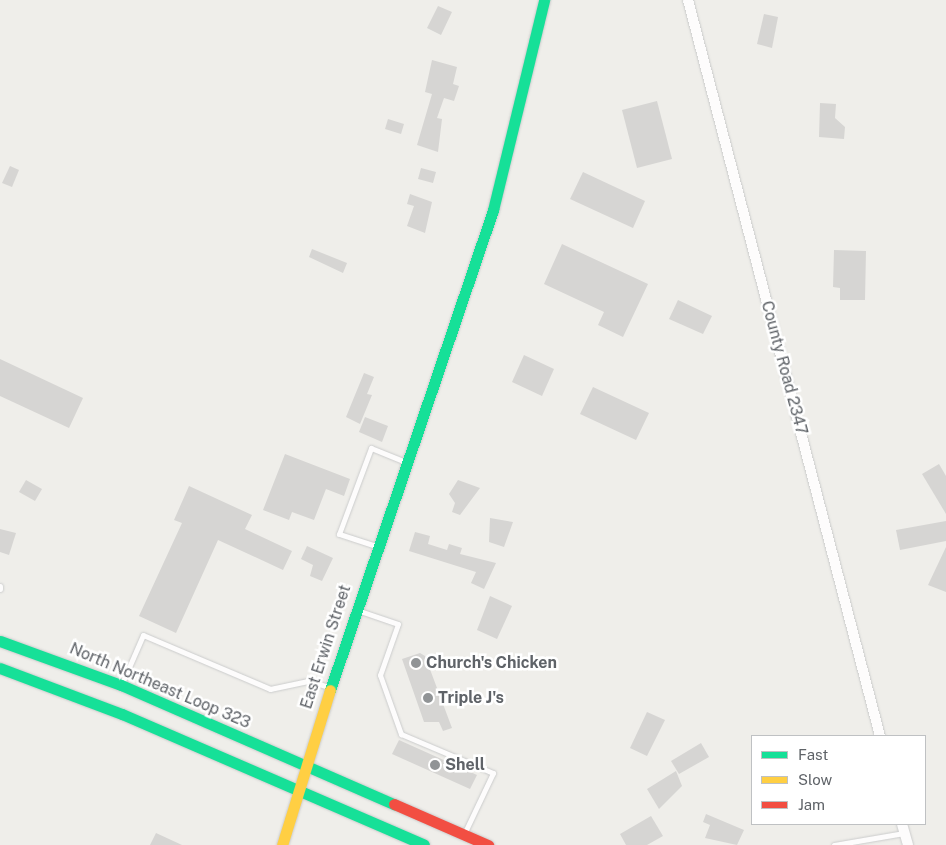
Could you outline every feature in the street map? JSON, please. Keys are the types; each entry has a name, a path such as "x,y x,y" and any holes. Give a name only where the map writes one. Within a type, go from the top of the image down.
{"main road":[{"name":"East Erwin Street","path":"282,845 297,789 329,687 509,157 544,0"},
{"name":"North Northeast Loop 323","path":"0,642 121,686 488,845"},
{"path":"0,668 122,714 424,845"}],"street":[{"name":"County Road 2347","path":"688,0 880,735"},
{"path":"904,828 908,845"}],"lane":[{"path":"377,546 339,534 371,448 407,461"},
{"path":"355,609 398,624 380,675 401,734 492,773 464,834"},
{"path":"121,686 143,635 270,689 309,681 329,687"},
{"path":"834,845 904,828"}],"building":[{"path":"438,6 452,12 441,35 427,28"},
{"path":"764,14 778,17 772,48 757,44"},
{"path":"432,60 457,67 453,84 459,86 454,101 444,98 437,118 442,119 438,152 417,145 432,94 425,92"},
{"path":"657,101 672,159 637,168 622,110"},
{"path":"820,103 836,104 835,118 845,127 844,139 819,137"},
{"path":"388,119 404,124 401,134 385,129"},
{"path":"10,166 19,170 12,187 2,183"},
{"path":"421,168 436,172 433,183 418,179"},
{"path":"583,172 645,201 633,228 570,199"},
{"path":"410,194 432,202 425,233 407,226 414,206 407,204"},
{"path":"562,244 648,284 623,337 598,325 604,312 544,284"},
{"path":"312,249 347,263 343,273 309,257"},
{"path":"834,250 866,251 865,300 840,300 840,288 833,287"},
{"path":"678,300 712,316 703,334 669,319"},
{"path":"524,355 554,369 542,396 512,382"},
{"path":"0,359 83,398 69,428 0,396"},
{"path":"364,373 374,377 367,394 372,395 360,424 346,417"},
{"path":"593,387 649,413 636,440 580,414"},
{"path":"365,417 388,426 382,442 359,432"},
{"path":"285,454 350,479 344,496 326,489 314,520 292,512 289,520 263,510"},
{"path":"939,464 946,476 946,514 922,474"},
{"path":"26,480 42,489 35,501 19,492"},
{"path":"458,480 480,488 460,515 452,512 455,503 449,494"},
{"path":"189,486 252,515 245,529 292,551 283,570 218,540 176,633 139,616 182,523 174,520"},
{"path":"490,518 513,522 504,547 489,542"},
{"path":"946,521 946,541 900,550 896,530"},
{"path":"0,529 16,533 9,555 0,552"},
{"path":"415,532 430,536 428,544 447,550 449,544 462,548 460,554 496,563 484,589 471,583 476,572 409,551"},
{"path":"307,546 333,558 322,581 310,576 313,565 301,559"},
{"path":"946,547 946,592 928,585"},
{"path":"490,596 512,606 497,639 477,630"},
{"name":"Triple J's","path":"420,653 425,656 452,728 443,731 439,722 424,722 402,659"},
{"path":"647,712 665,720 647,756 630,748"},
{"name":"Shell","path":"399,740 477,775 470,789 392,754"},
{"path":"701,743 709,757 679,774 671,761"},
{"path":"676,771 682,786 659,809 647,789"},
{"path":"706,814 744,830 737,845 705,838 710,825 703,822"},
{"path":"651,816 663,836 647,845 626,845 620,834"},
{"path":"156,833 182,845 150,845"}],"traffic: fast":[{"path":"330,690 493,210 544,0"},
{"path":"0,641 121,685 394,804"},
{"path":"0,668 122,714 424,845"}],"traffic: slow":[{"path":"282,845 330,690"}],"traffic: jam":[{"path":"394,804 488,845"}],"place":[{"name":"Church's Chicken","path":"416,663"},
{"name":"Triple J's","path":"428,698"},
{"name":"Shell","path":"435,765"}]}
